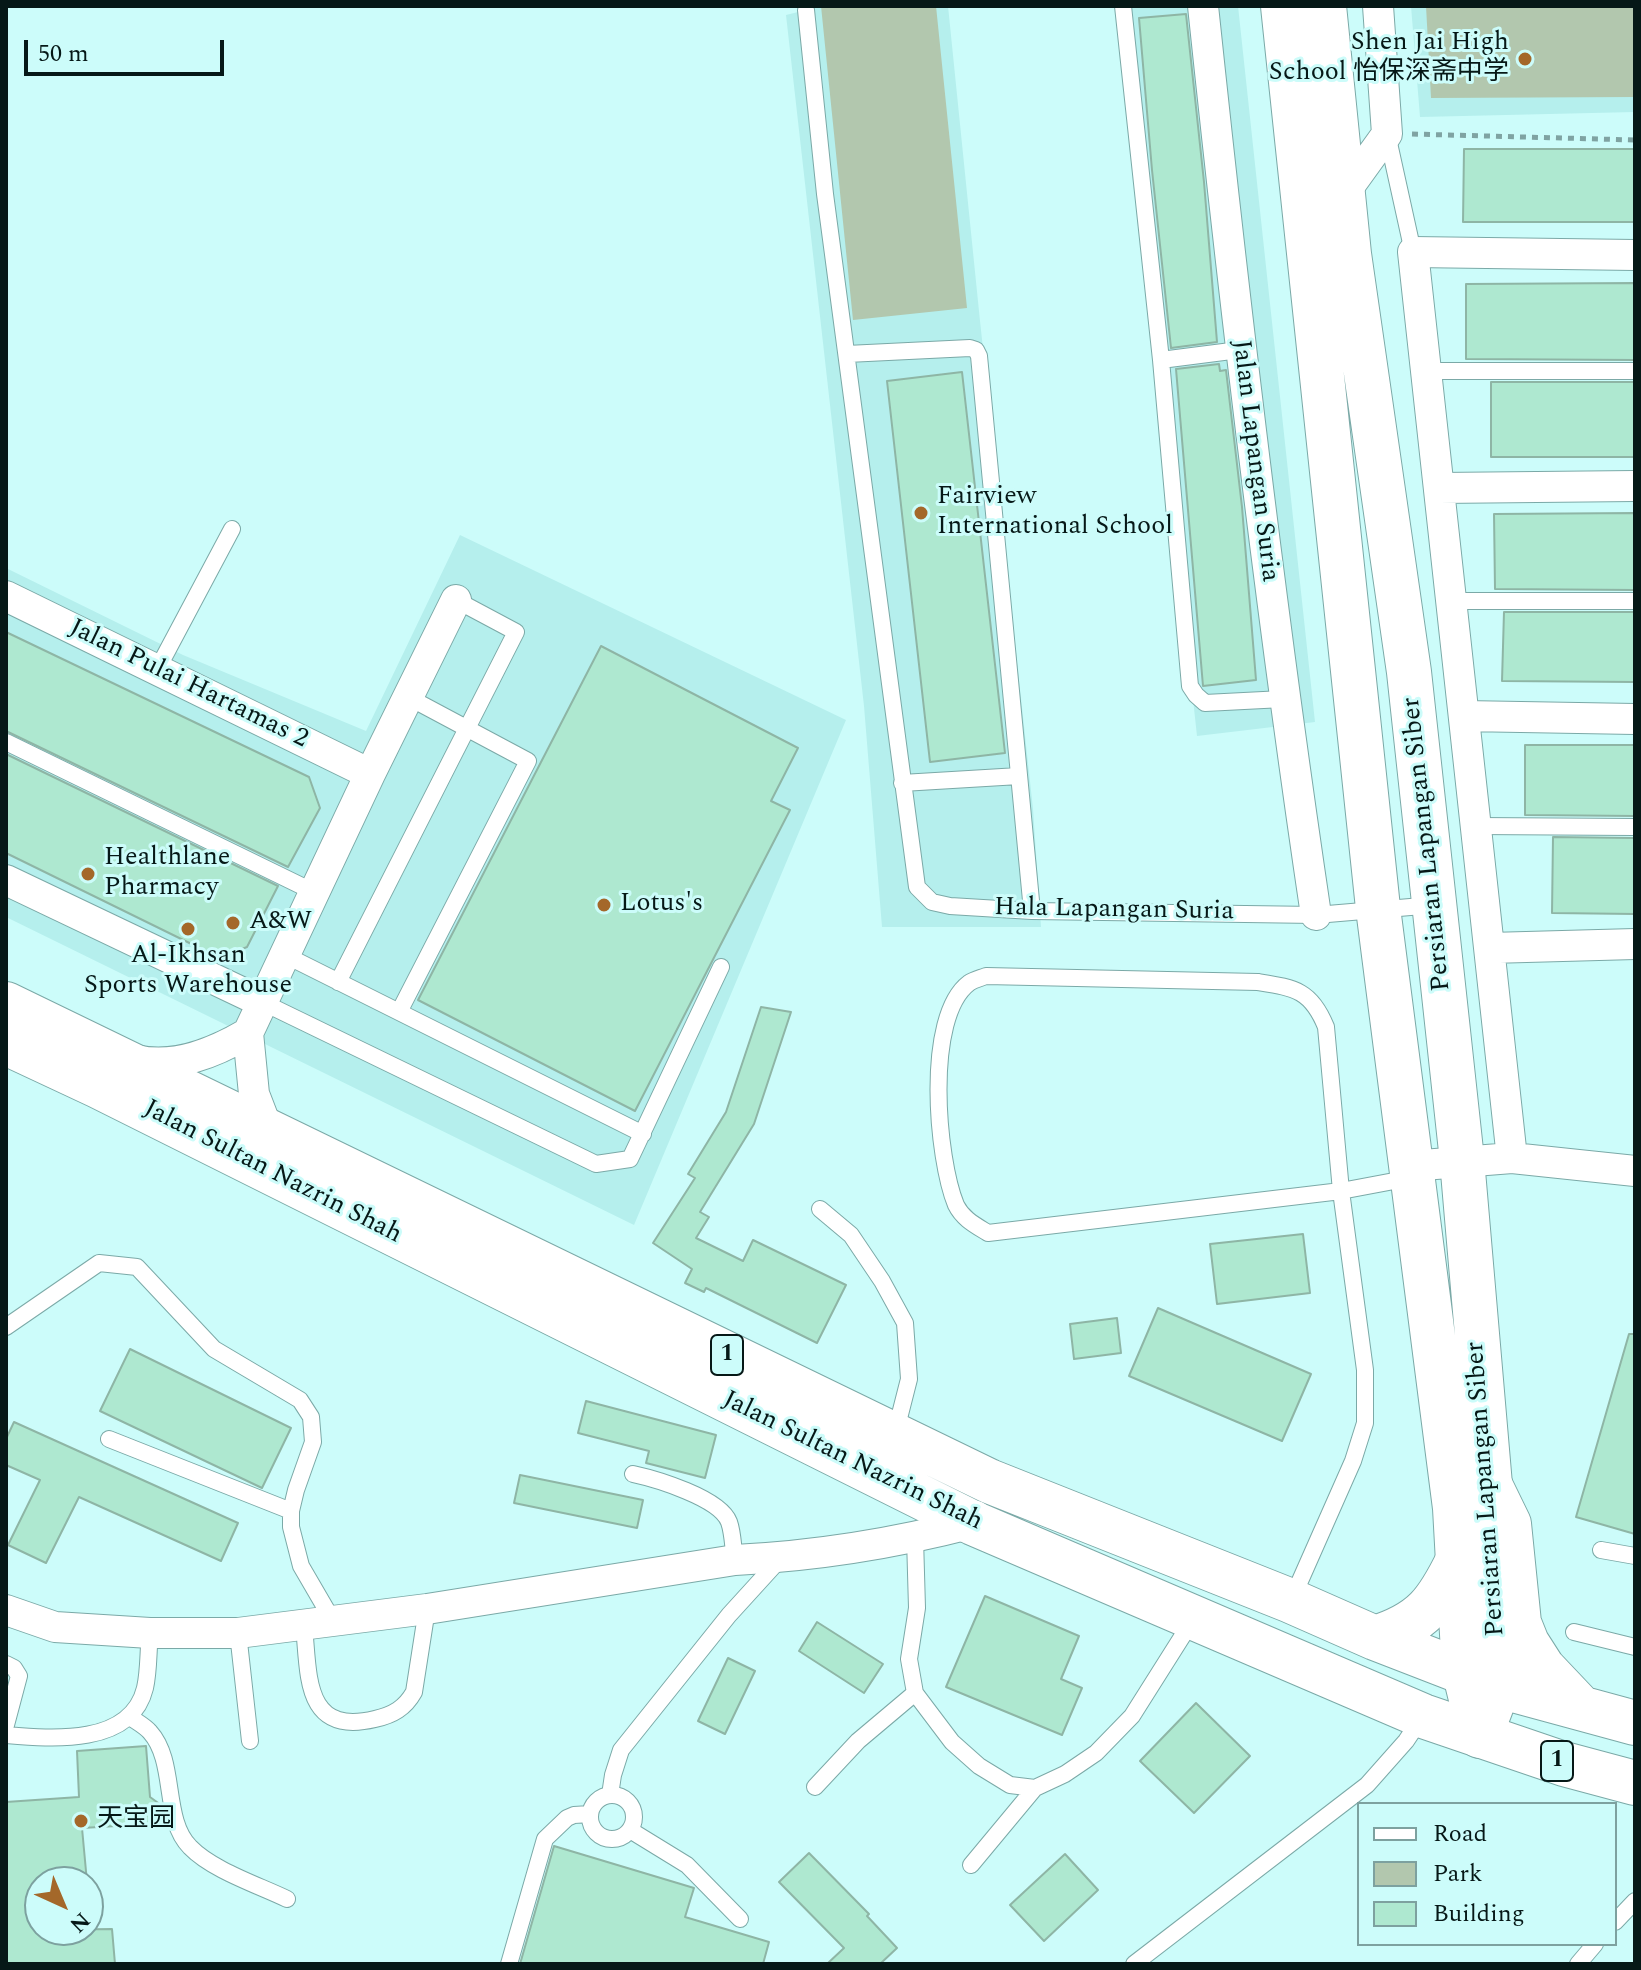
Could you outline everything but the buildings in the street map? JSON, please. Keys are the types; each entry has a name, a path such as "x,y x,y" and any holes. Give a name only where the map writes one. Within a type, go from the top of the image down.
{"main road":[{"name":"Persiaran Lapangan Siber","path":"1283,6 1409,672 1462,1160 1490,1485 1481,1678"},
{"name":"Persiaran Lapangan Siber","path":"1324,6 1343,195 1329,258 1378,908 1455,1508 1458,1560 1481,1678"},
{"name":"Jalan Sultan Nazrin Shah","path":"6,1004 989,1481 1481,1678 1635,1723"},
{"name":"Jalan Sultan Nazrin Shah","path":"6,1043 973,1523 1423,1716 1564,1764 1635,1783"},
{"path":"1490,1485 1509,1524 1519,1623 1527,1643 1543,1668 1579,1706"},
{"path":"1375,1638 1401,1630 1418,1618 1440,1596 1458,1560"},
{"path":"1480,1736 1481,1678"}],"street":[{"name":"Jalan Lapangan Suria","path":"1203,6 1239,350 1283,699 1316,915"},
{"path":"1343,195 1387,134 1378,6"},
{"path":"1512,1158 1413,252 1635,255"},
{"path":"1439,488 1635,486"},
{"name":"Jalan Pulai Hartamas 2","path":"6,596 370,774"},
{"path":"269,1133 254,1094 248,1033 456,600"},
{"path":"1464,716 1635,719"},
{"path":"6,880 262,1002"},
{"path":"1490,948 1635,944"},
{"path":"111,1055 149,1063 185,1060 230,1044 248,1033"},
{"path":"1411,1172 1462,1160 1512,1158 1635,1171"},
{"path":"6,1610 55,1627 150,1633 238,1633 427,1609 735,1560 781,1558 915,1538 973,1523 989,1481"}],"lane":[{"path":"1123,6 1161,360 1190,686 1205,703 1283,699"},
{"path":"806,10 825,194 902,783 1019,776"},
{"path":"1387,134 1413,252"},
{"path":"847,354 970,348 976,350 979,356 1032,911"},
{"path":"1161,360 1239,350"},
{"path":"1426,371 1635,371"},
{"path":"157,670 232,529"},
{"path":"338,982 516,632 456,600"},
{"path":"1451,601 1635,601"},
{"path":"399,1012 528,761 408,697"},
{"path":"6,742 314,892"},
{"name":"Hala Lapangan Suria","path":"902,783 917,887 932,902 1032,911 1316,915 1435,905"},
{"path":"1476,826 1635,827"},
{"path":"285,955 643,1134"},
{"path":"262,1002 596,1164 630,1159 721,967"},
{"path":"1291,1601 1349,1473 1365,1423 1365,1370 1341,1191 1326,1027 1317,1006 1295,988 1258,982 986,976 968,984 953,1004 941,1046 936,1085 946,1163 957,1205 967,1220 988,1233 1341,1191 1411,1172"},
{"path":"820,1209 851,1235 905,1323 909,1379 895,1435"},
{"path":"6,1327 99,1263 137,1267 214,1349 300,1400 311,1417 313,1442 291,1511 291,1527 318,1623 310,1688 322,1713 337,1722 367,1721 392,1715 409,1702 414,1692 427,1609"},
{"path":"109,1439 291,1511"},
{"path":"633,1474 661,1480 721,1511 729,1520 735,1560"},
{"path":"915,1538 917,1608 909,1659 915,1693 952,1742 979,1766 1010,1785 1035,1788"},
{"path":"1601,1550 1635,1556"},
{"path":"610,1795 621,1750 729,1615 781,1558"},
{"path":"971,1865 1035,1788 1065,1774 1096,1753 1132,1716 1194,1617"},
{"path":"1574,1632 1635,1647"},
{"path":"6,1735 44,1738 106,1731 130,1717 144,1690 150,1633"},
{"path":"238,1633 250,1741"},
{"path":"6,1664 14,1668 19,1676 6,1725"},
{"path":"815,1787 858,1741 915,1693"},
{"path":"1134,1964 1367,1785 1406,1741 1423,1716"},
{"path":"130,1717 150,1732 163,1755 176,1819 188,1846 219,1867 287,1899"},
{"path":"610,1795 629,1802 634,1821 623,1836 604,1838 596,1833 590,1814 601,1798 610,1795"},
{"path":"509,1964 545,1839 567,1818 590,1814"},
{"path":"630,1830 687,1865 740,1919"},
{"path":"1617,1920 1635,1901"},
{"path":"1578,1964 1593,1946"}],"path":[{"path":"1387,134 1635,140"}],"shaded area":[{"name":"Fairview International School","path":"798,6 948,6 1033,809 1041,927 882,927 864,706 786,15 798,12"},
{"path":"1118,6 1238,6 1315,722 1197,736"},
{"name":"Shen Jai High School 怡保深斋中学","path":"1411,6 1635,6 1635,112 1420,117"},
{"path":"460,535 846,720 634,1225 6,917 6,568 183,655 366,731"}],"green space":[{"path":"821,6 936,6 967,308 853,320"},
{"name":"Shen Jai High School 怡保深斋中学","path":"1426,6 1635,6 1635,97 1431,98"}],"place":[{"name":"Shen Jai High School 怡保深斋中学","path":"1525,59"},
{"name":"Fairview International School","path":"921,513"},
{"name":"Healthlane Pharmacy","path":"88,874"},
{"name":"Lotus's","path":"604,905"},
{"name":"A&W","path":"233,923"},
{"name":"Al-Ikhsan Sports Warehouse","path":"188,929"},
{"name":"天宝园","path":"81,1821"}]}
